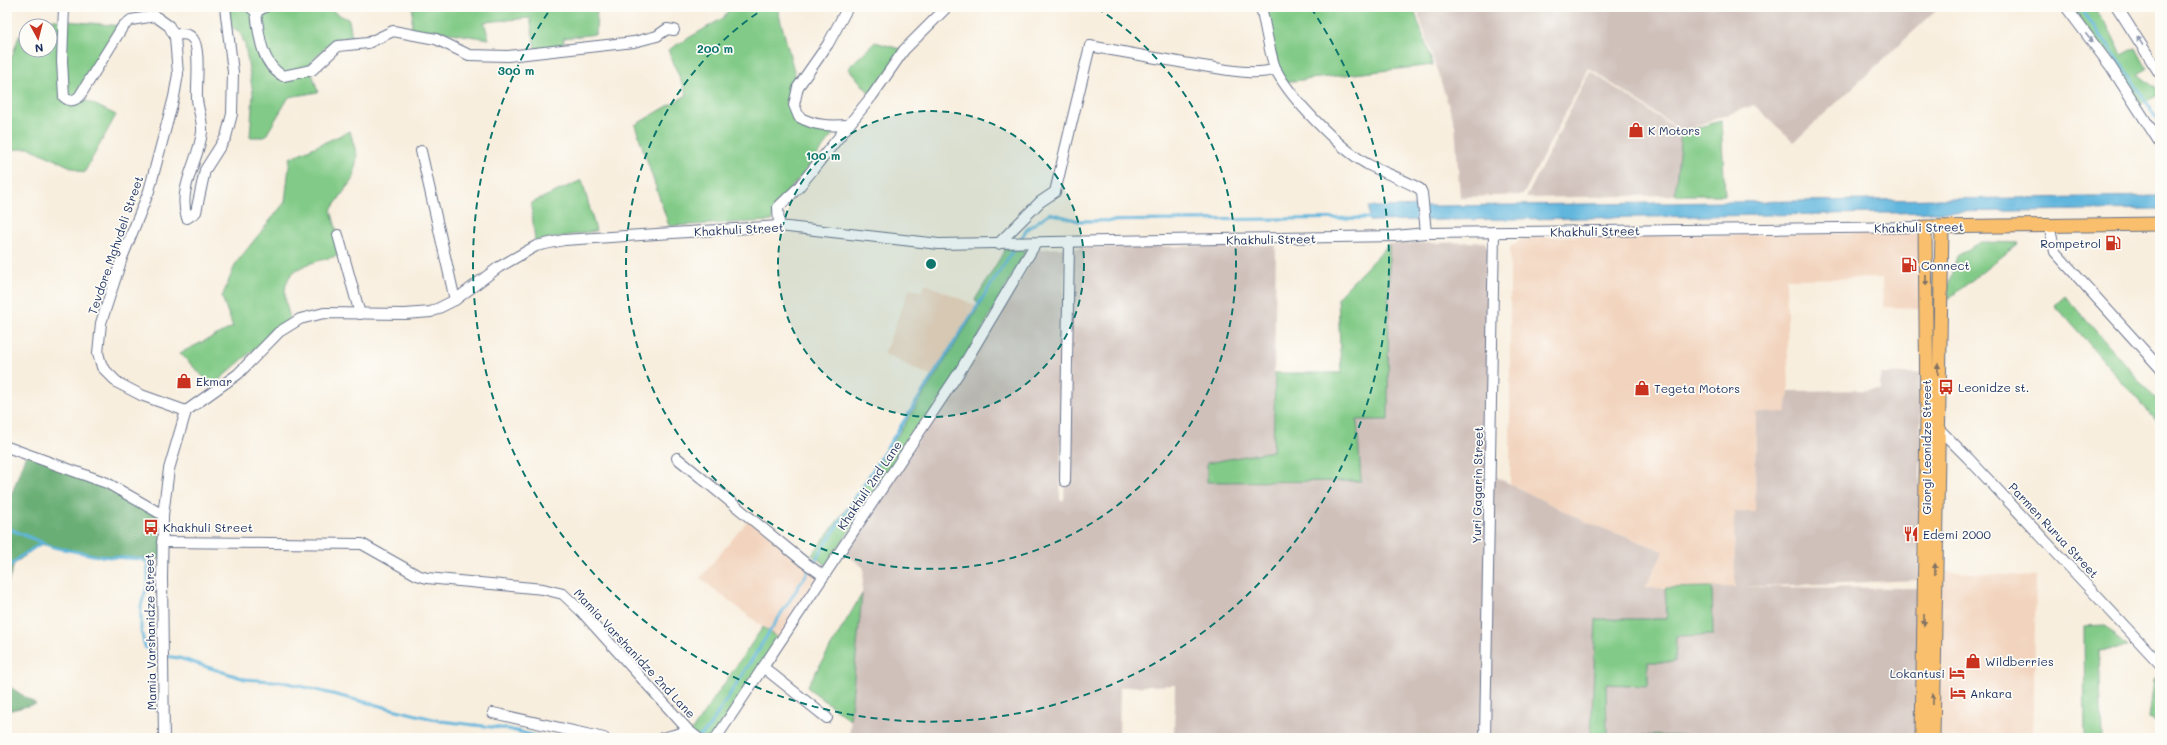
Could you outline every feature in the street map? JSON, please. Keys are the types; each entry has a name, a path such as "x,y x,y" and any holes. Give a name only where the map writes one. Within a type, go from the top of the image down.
{"main road":[{"name":"Khakhuli Street","path":"1925,227 2160,224"},
{"name":"Giorgi Leonidze Street","path":"1922,738 1927,416 1925,227"},
{"name":"Giorgi Leonidze Street","path":"1933,738 1937,428 1942,227"}],"street":[{"path":"64,7 63,80 64,97 68,100 72,101 79,97 123,26 130,20 155,16 169,26 175,37 179,34 187,34 193,40 196,50 197,99 202,132 186,188 183,207 187,218 196,212 205,170 226,137 232,114 233,72 225,7"},
{"path":"265,7 253,10 268,63 283,76 312,70 338,46 368,43 393,31 436,39 469,55 508,56 634,42 657,36 668,29 674,30"},
{"path":"847,125 826,126 812,124 799,117 794,105 798,87 828,44 848,7"},
{"path":"779,226 778,206 798,188 847,125 872,96 904,50 947,7"},
{"path":"1261,7 1276,69 1295,96 1317,122 1343,146 1366,163 1420,189 1423,199 1426,233"},
{"path":"2066,7 2111,67 2160,143"},
{"path":"2117,7 2160,74"},
{"name":"Tevdore Mghvdeli Street","path":"175,37 178,74 174,97 149,190 122,258 101,323 98,353 102,367 118,384 141,395 186,411"},
{"path":"1003,243 1040,202 1055,192 1090,46 1158,59 1238,71 1267,72 1276,69"},
{"path":"186,411 238,374 279,332 300,318 324,313 405,314 431,312 455,300 421,151"},
{"path":"2049,225 2055,252 2160,368"},
{"name":"Khakhuli Street","path":"455,300 499,267 536,246 564,240 779,226 939,244 1395,236 1426,233 1925,227"},
{"name":"Yuri Gagarin Street","path":"1485,738 1494,232"},
{"path":"338,235 360,314"},
{"path":"1065,481 1069,242"},
{"name":"Khakhuli 2nd Lane","path":"716,738 960,371 1033,243"},
{"name":"Mamia Varshanidze Street","path":"164,738 163,515 168,469 186,411"},
{"name":"Parmen Rurua Street","path":"1927,416 1937,428 1974,463 2160,664"},
{"path":"7,447 107,483 163,515"},
{"path":"677,458 804,562 824,576"},
{"name":"Mamia Varshanidze 2nd Lane","path":"162,542 362,544 418,575 427,578 543,589 563,594 581,611 693,734"},
{"path":"763,667 827,718"},
{"path":"493,712 604,738"},
{"path":"662,738 693,734"}],"shaded area":[{"path":"1416,7 1940,7 1794,142 1754,105 1682,131 1589,68 1523,195 1460,197 1455,125"},
{"path":"1590,71 1681,132 1675,195 1526,198"},
{"path":"1919,233 1921,308 1883,307 1882,278 1786,279 1789,391 1786,412 1756,413 1755,512 1734,512 1735,587 1644,588 1664,551 1586,522 1510,484 1510,247 1525,237"},
{"path":"1485,242 1494,254 1490,474 1586,522 1664,551 1645,588 1665,588 1667,619 1596,619 1591,738 1174,738 1175,685 1120,687 1119,738 849,738 864,568 841,550 874,501 880,501 1039,249 1065,248 1060,500 1064,500 1073,248 1276,245 1273,451 1207,463 1361,481 1357,420 1388,420 1389,244"},
{"path":"926,284 977,306 932,377 884,354 910,288 921,292"},
{"path":"1921,373 1919,580 1739,587 1920,588 1916,738 1702,738 1701,736 1607,735 1606,684 1648,685 1648,662 1676,636 1713,635 1712,587 1735,587 1734,512 1755,512 1756,413 1786,412 1789,391 1880,390 1880,374"},
{"path":"750,518 824,576 781,641 700,578"},
{"path":"1941,571 2036,577 2033,738 1935,738"}],"green space":[{"path":"224,7 325,7 349,20 352,37 334,39 309,64 318,92 289,97 265,137 250,137 253,93 245,45 240,32 226,24"},
{"path":"413,7 597,7 596,34 564,38 562,50 536,53 530,18 484,22 489,39 431,30 411,34"},
{"path":"731,7 777,7 797,82 788,102 794,121 815,129 837,128 808,168 775,206 772,221 669,226 635,125 687,95 668,50 723,18"},
{"path":"1261,7 1413,7 1433,65 1284,82"},
{"path":"2071,7 2092,7 2107,25 2122,55 2136,48 2147,69 2138,74 2160,92 2160,94 2139,105"},
{"path":"58,20 123,26 79,97 116,115 84,173 30,148 11,150 7,138 7,71 18,39 18,58 58,58"},
{"path":"875,42 904,50 872,96 848,68"},
{"path":"1721,121 1725,195 1675,195 1681,132"},
{"path":"350,131 357,156 354,177 331,210 343,254 315,262 295,271 289,278 285,288 290,318 212,386 180,353 233,327 222,297 236,263 285,202 290,158"},
{"path":"582,180 596,231 535,241 531,203"},
{"path":"1981,242 2019,243 1948,299 1948,285 1957,256"},
{"path":"1389,244 1388,420 1357,420 1361,481 1207,482 1207,463 1273,451 1275,373 1341,373 1338,297"},
{"path":"1006,248 1026,250 959,372 826,565 812,555 879,465 981,304 975,300"},
{"path":"1933,266 1937,266 1935,411 1930,411"},
{"path":"2065,296 2160,404 2160,425 2055,305"},
{"path":"26,454 107,483 163,515 162,559 98,556 40,544 14,564 7,586 7,491 12,493"},
{"path":"1712,587 1713,635 1676,636 1675,662 1648,662 1648,686 1606,684 1607,735 1702,736 1702,738 1591,738 1596,619 1667,619 1665,588"},
{"path":"862,594 850,720 807,687"},
{"path":"2105,626 2128,647 2099,650 2102,738 2085,738 2084,627"},
{"path":"763,627 781,641 716,738 698,738 691,732"},
{"path":"2156,677 2160,682 2159,723 2149,719 2154,679"},
{"path":"7,685 36,704 7,711"}],"water":[{"path":"2160,196 2160,209 1369,221 1369,207"}],"waterway":[{"path":"2080,7 2120,62 2160,123"},
{"path":"1020,240 1027,229 1050,213 1079,221 1372,218"},
{"path":"699,737 707,730 1017,244"},
{"path":"7,528 53,547 98,556 142,559 148,563 148,583 141,606 141,630 145,647 158,655 179,658 245,679 284,682 441,721 508,729 544,738"},
{"path":"7,569 20,557 40,544"}],"place":[{"name":"K Motors","path":"1636,130"},
{"name":"Rompetrol","path":"2113,243"},
{"name":"Connect","path":"1909,265"},
{"name":"Ekmar","path":"184,381"},
{"name":"Leonidze st.","path":"1946,387"},
{"name":"Tegeta Motors","path":"1642,388"},
{"name":"Khakhuli Street","path":"151,527"},
{"name":"Edemi 2000","path":"1911,534"},
{"name":"Wildberries","path":"1973,661"},
{"name":"Lokantusi","path":"1957,673"},
{"name":"Ankara","path":"1958,693"}]}
